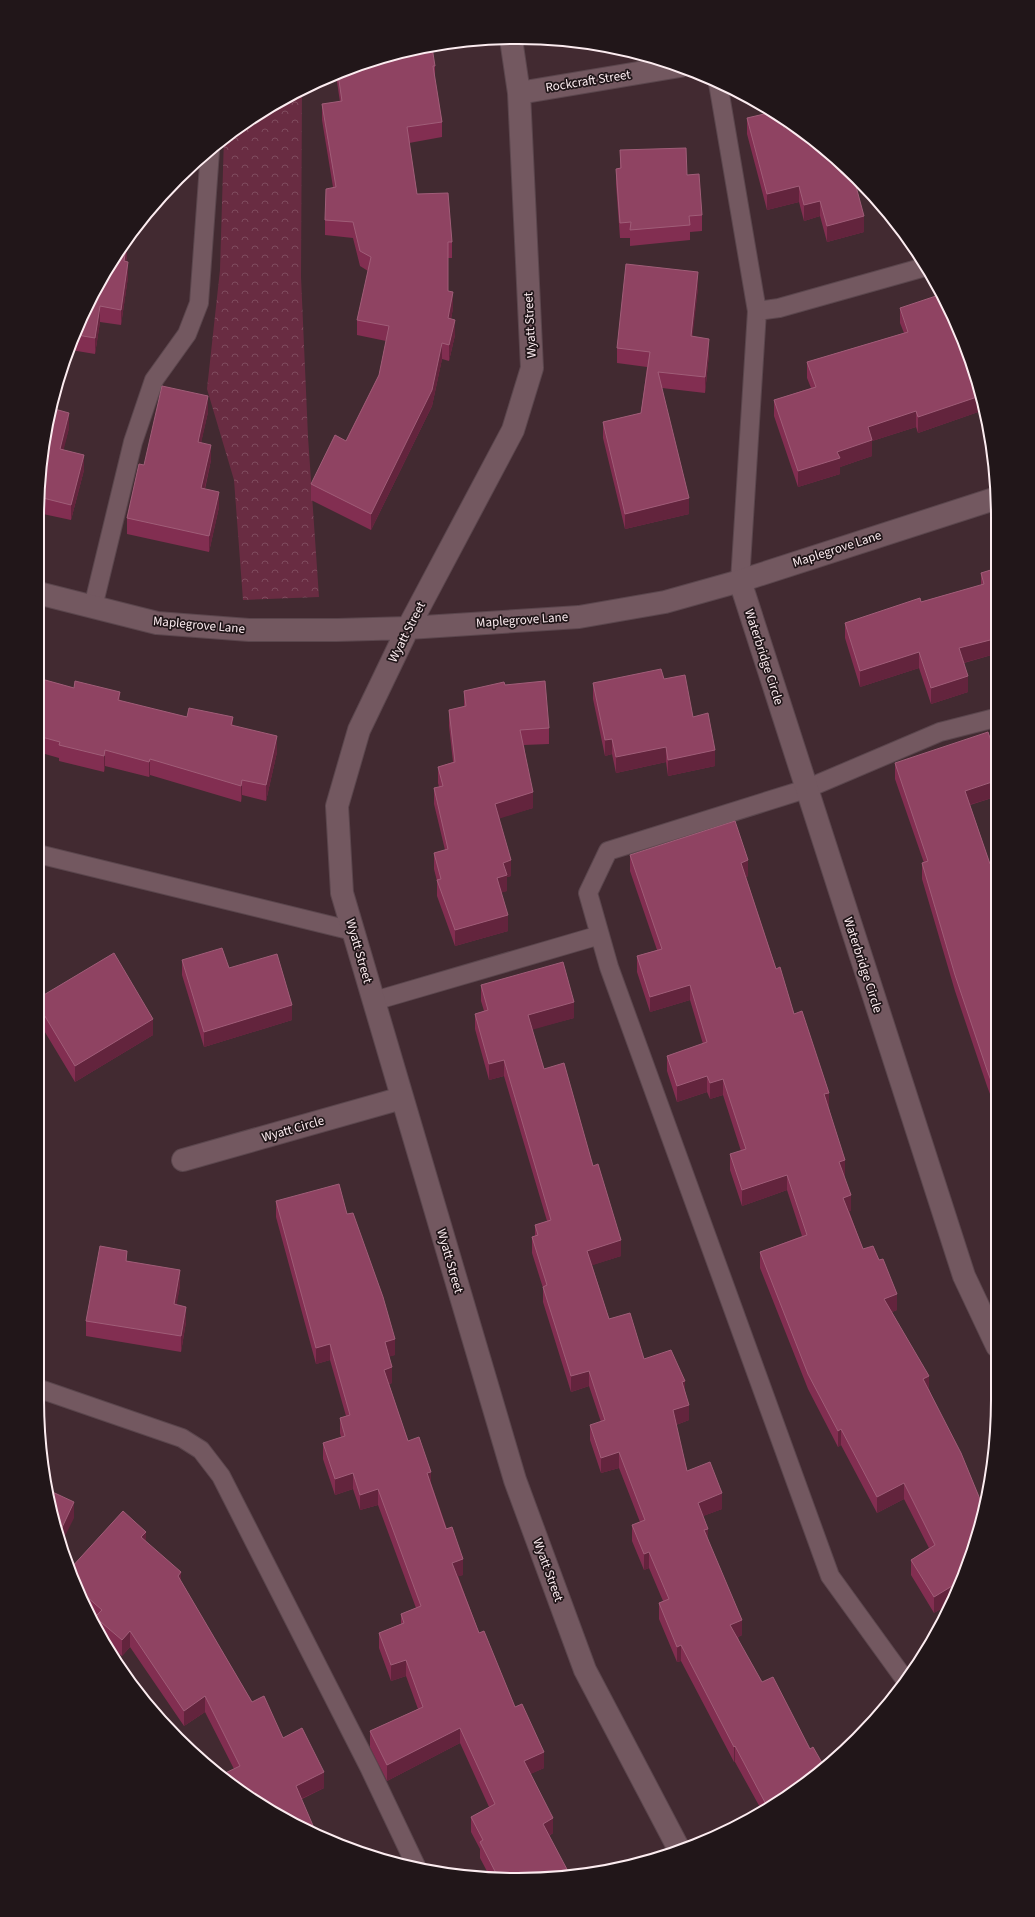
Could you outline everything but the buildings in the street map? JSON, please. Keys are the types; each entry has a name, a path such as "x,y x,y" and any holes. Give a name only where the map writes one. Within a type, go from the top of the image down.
{"street":[{"name":"Wyatt Street","path":"512,44 520,93 532,368 513,430 408,628 359,730 337,806 342,893 515,1480 585,1670 677,1845"},
{"name":"Rockcraft Street","path":"520,93 667,68"},
{"name":"Maplegrove Lane","path":"44,595 157,623 249,630 408,628 579,617 665,602 740,581 990,500"},
{"name":"Waterbridge Circle","path":"740,581 964,1276 991,1333"},
{"name":"Wyatt Circle","path":"183,1160 402,1098"}],"lane":[{"path":"719,89 757,311 740,581"},
{"path":"93,607 133,442 154,380 186,334 199,303 209,158"},
{"path":"757,311 795,304 920,268"},
{"path":"902,1675 830,1576 615,982 588,893 608,851 806,789 940,732 991,719"},
{"path":"44,855 353,931"},
{"path":"374,1001 600,935"},
{"path":"44,1390 182,1438 201,1450 221,1476 369,1767 414,1861"}],"green space":[{"path":"302,96 301,277 308,437 319,597 243,600 234,480 207,389 220,270 224,146 254,124"}]}
